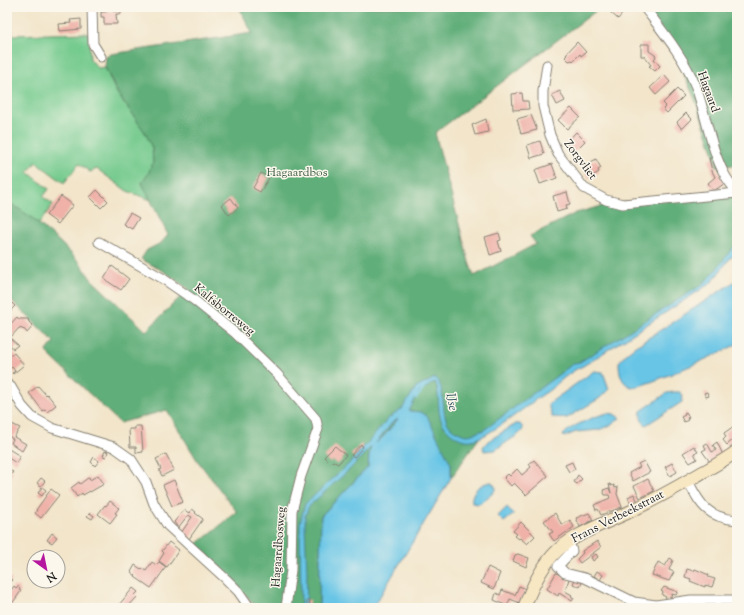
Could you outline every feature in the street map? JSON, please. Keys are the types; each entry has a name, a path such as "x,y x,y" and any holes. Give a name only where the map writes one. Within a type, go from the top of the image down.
{"main road":[{"name":"Frans Verbeekstraat","path":"524,608 538,577 554,555 569,542 587,530 628,513 688,481 737,451"}],"street":[{"path":"92,7 93,44 100,57"},
{"name":"Hagaard","path":"644,7 677,50 686,67 695,85 719,162 726,176 737,192"},
{"name":"Zorgvliet","path":"547,66 543,91 543,106 550,135 558,154 584,188 606,200 623,204 737,192"},
{"name":"Kalfsborreweg","path":"99,242 162,278 194,300 235,333 277,374 316,419"},
{"path":"7,384 11,387 22,406 32,418 52,428 114,447 131,459 146,482 154,504 168,526 238,591 250,608"},
{"name":"Hagaardbosweg","path":"286,608 291,570 292,511 318,429 316,419"},
{"path":"688,481 696,497 709,512 720,518 737,520"},
{"path":"569,542 572,551 558,566 565,573 585,578 634,602 656,605 691,600 737,600"}],"green space":[{"path":"7,7 11,7 12,35 89,33 90,59 98,68 105,67 117,93 141,125 150,143 153,152 153,164 142,183 151,200 127,191 97,169 90,172 79,164 64,183 36,162 28,172 49,189 43,197 53,204 39,224 7,201"},
{"name":"Hagaardbos","path":"239,7 601,7 435,133 474,276 536,244 530,236 576,213 609,204 737,191 737,252 728,258 707,283 554,383 482,434 451,478 451,464 402,414 383,437 372,447 368,467 321,516 319,608 257,608 197,544 237,512 197,460 167,410 120,423 46,352 54,342 7,296 7,201 31,217 62,244 81,264 91,279 146,331 188,289 165,272 141,259 147,250 161,243 168,235 142,183 153,162 152,148 146,134 117,92 105,67 106,57 111,54 252,33"},
{"path":"641,7 737,7 737,165 717,166 695,99 674,53"}],"water":[{"path":"737,244 737,254 730,258 711,283 572,372 547,392 487,434 472,440 454,436 444,426 440,417 438,391 435,382 419,392 409,411 421,412 427,416 451,464 451,478 373,608 319,608 321,516 368,467 371,447 349,470 309,506 305,516 307,573 306,608 301,608 300,523 305,504 349,464 389,418 402,409 416,388 435,378 442,391 445,414 447,422 451,428 467,435 484,430 574,363 580,362 700,286 712,275","holes":["398,419 376,443 392,423"]},
{"path":"737,280 737,344 651,382 632,387 625,383 620,374 619,362 630,350"},
{"path":"594,371 603,372 609,389 600,398 567,418 552,417 548,404"},
{"path":"680,392 683,396 682,402 646,425 641,418 641,411 667,393"},
{"path":"608,413 614,414 620,418 613,424 599,430 576,432 564,437 563,435 567,431 578,424"},
{"path":"516,424 520,424 523,428 519,434 495,450 484,451 483,447 488,441"},
{"path":"492,482 496,488 493,493 479,504 472,503 473,495 477,488"},
{"path":"507,507 514,514 504,522 498,516"}],"building":[{"path":"615,7 628,7 618,19 610,12"},
{"path":"121,11 121,14 116,14 117,24 104,24 104,17 101,17 101,12"},
{"path":"81,19 81,29 60,31 59,24 71,23 70,20"},
{"path":"577,42 586,52 581,56 580,54 573,61 569,61 565,57 567,55 566,54"},
{"path":"641,44 649,44 649,51 655,55 656,57 654,59 660,66 655,71 649,66 651,65 644,56 641,56"},
{"path":"664,75 670,82 656,95 650,88"},
{"path":"677,89 684,96 667,113 663,109 666,106 663,103"},
{"path":"560,91 565,101 557,105 552,95"},
{"path":"522,93 523,101 528,101 529,109 513,110 512,94"},
{"path":"571,108 580,117 567,129 558,120"},
{"path":"686,113 692,119 683,128 681,128 677,122"},
{"path":"531,115 537,130 521,134 517,119"},
{"path":"486,119 488,132 475,135 472,125"},
{"path":"576,132 585,141 574,152 566,143"},
{"path":"540,141 544,154 531,158 527,145"},
{"path":"709,158 714,158 716,169 725,183 714,191 708,183 715,177"},
{"path":"596,159 601,168 598,170 599,172 589,178 583,167"},
{"path":"552,164 557,178 540,184 535,170"},
{"path":"261,173 269,178 260,192 253,188"},
{"path":"97,190 108,201 101,208 90,197"},
{"path":"567,192 570,204 566,205 567,209 557,212 553,196"},
{"path":"61,196 73,205 58,224 46,215"},
{"path":"231,198 238,208 229,215 222,205"},
{"path":"130,213 139,218 132,229 123,224"},
{"path":"499,233 501,240 498,241 501,251 490,255 485,237"},
{"path":"112,266 129,279 121,290 104,279"},
{"path":"9,300 15,306 9,312 7,310 7,303"},
{"path":"17,317 19,319 28,319 33,326 27,333 25,330 19,328 10,338 18,345 13,349 8,342 7,343 7,328"},
{"path":"14,353 24,365 13,374 12,373 15,371 12,367 9,370 7,367 9,364 7,358"},
{"path":"38,386 56,405 47,412 45,410 43,411 29,393"},
{"path":"707,392 709,396 706,397 704,393"},
{"path":"686,412 689,417 687,418 688,420 684,422 681,417 685,415 684,413"},
{"path":"12,424 20,428 14,437 26,444 22,451 11,443 13,439 7,435 7,431"},
{"path":"737,424 737,436 727,445 723,440 726,437 724,433"},
{"path":"135,426 141,426 143,452 136,453 136,447 130,447 129,429 135,429"},
{"path":"717,442 723,455 710,462 702,451 706,449 704,445 707,443 712,452 716,450 713,445"},
{"path":"361,444 363,447 354,457 351,455"},
{"path":"335,446 346,455 338,464 333,461 330,463 324,457"},
{"path":"694,446 698,452 694,453 697,459 690,463 683,453"},
{"path":"7,448 20,456 16,463 7,457"},
{"path":"105,451 108,452 106,457 103,456"},
{"path":"166,454 174,470 162,476 159,470 161,469 156,459"},
{"path":"94,457 99,461 95,466 91,462"},
{"path":"534,460 548,476 526,495 514,483 511,486 504,478 508,474 510,476 517,469 522,475 531,467 529,464"},
{"path":"644,461 650,472 633,481 629,473 640,467 638,464"},
{"path":"572,462 575,469 569,472 565,465"},
{"path":"672,463 677,472 670,476 665,467"},
{"path":"7,469 13,472 7,480"},
{"path":"98,475 104,484 83,495 82,493 77,497 71,488 79,482 80,484 89,477 90,480"},
{"path":"578,475 582,479 577,484 574,482"},
{"path":"41,478 45,481 41,486 37,483"},
{"path":"648,479 654,491 640,498 634,486"},
{"path":"174,480 183,502 172,506 163,485"},
{"path":"609,484 611,486 614,485 615,488 618,487 617,494 622,507 601,515 598,509 596,510 594,505 610,498 609,495 605,495 603,490 609,488 611,493"},
{"path":"42,487 46,490 42,496 38,493"},
{"path":"51,489 59,495 41,518 35,513 36,510"},
{"path":"634,494 638,502 631,505 628,497"},
{"path":"110,501 119,508 115,513 117,514 110,523 98,514"},
{"path":"192,509 203,519 189,539 181,533 192,517 188,515 178,528 174,522 184,510 189,513"},
{"path":"90,513 94,516 92,519 87,516"},
{"path":"555,513 562,525 570,520 574,527 554,541 549,534 553,532 544,521"},
{"path":"589,513 593,520 580,527 576,518"},
{"path":"521,522 535,536 527,544 515,536 517,534 513,531"},
{"path":"52,533 57,537 52,543 47,540"},
{"path":"597,541 601,547 580,563 577,559 583,553 582,551"},
{"path":"169,542 179,550 167,567 159,561 164,553 162,551"},
{"path":"518,554 529,558 526,567 513,561 515,555"},
{"path":"596,554 598,557 593,561 591,557"},
{"path":"670,558 673,560 669,570 674,572 669,581 652,575 658,562 665,566"},
{"path":"152,562 156,565 159,562 166,567 151,588 135,577 136,576 131,572 135,565 146,571"},
{"path":"488,567 500,573 494,589 481,583"},
{"path":"687,569 694,571 695,569 709,575 708,577 715,579 712,587 705,585 705,587 690,581 691,579 685,577"},
{"path":"597,571 603,575 600,580 594,576"},
{"path":"556,573 569,579 565,591 572,595 571,596 574,598 572,601 559,593 558,596 547,589"},
{"path":"7,576 12,580 7,584"},
{"path":"575,579 582,583 580,587 573,584"},
{"path":"14,586 16,588 18,586 20,588 19,590 21,591 9,608 7,607 7,596"},
{"path":"519,586 526,589 520,603 510,599 507,606 494,600 496,593 500,595 502,590 515,595"},
{"path":"664,587 678,592 676,595 672,594 670,600 665,599 666,597 662,595 663,592 661,591"},
{"path":"133,588 138,592 135,595 137,597 127,608 120,608 118,606"},
{"path":"307,600 310,600 309,606 307,606"}],"waterway":[{"name":"IJse","path":"416,398 424,388"}]}
